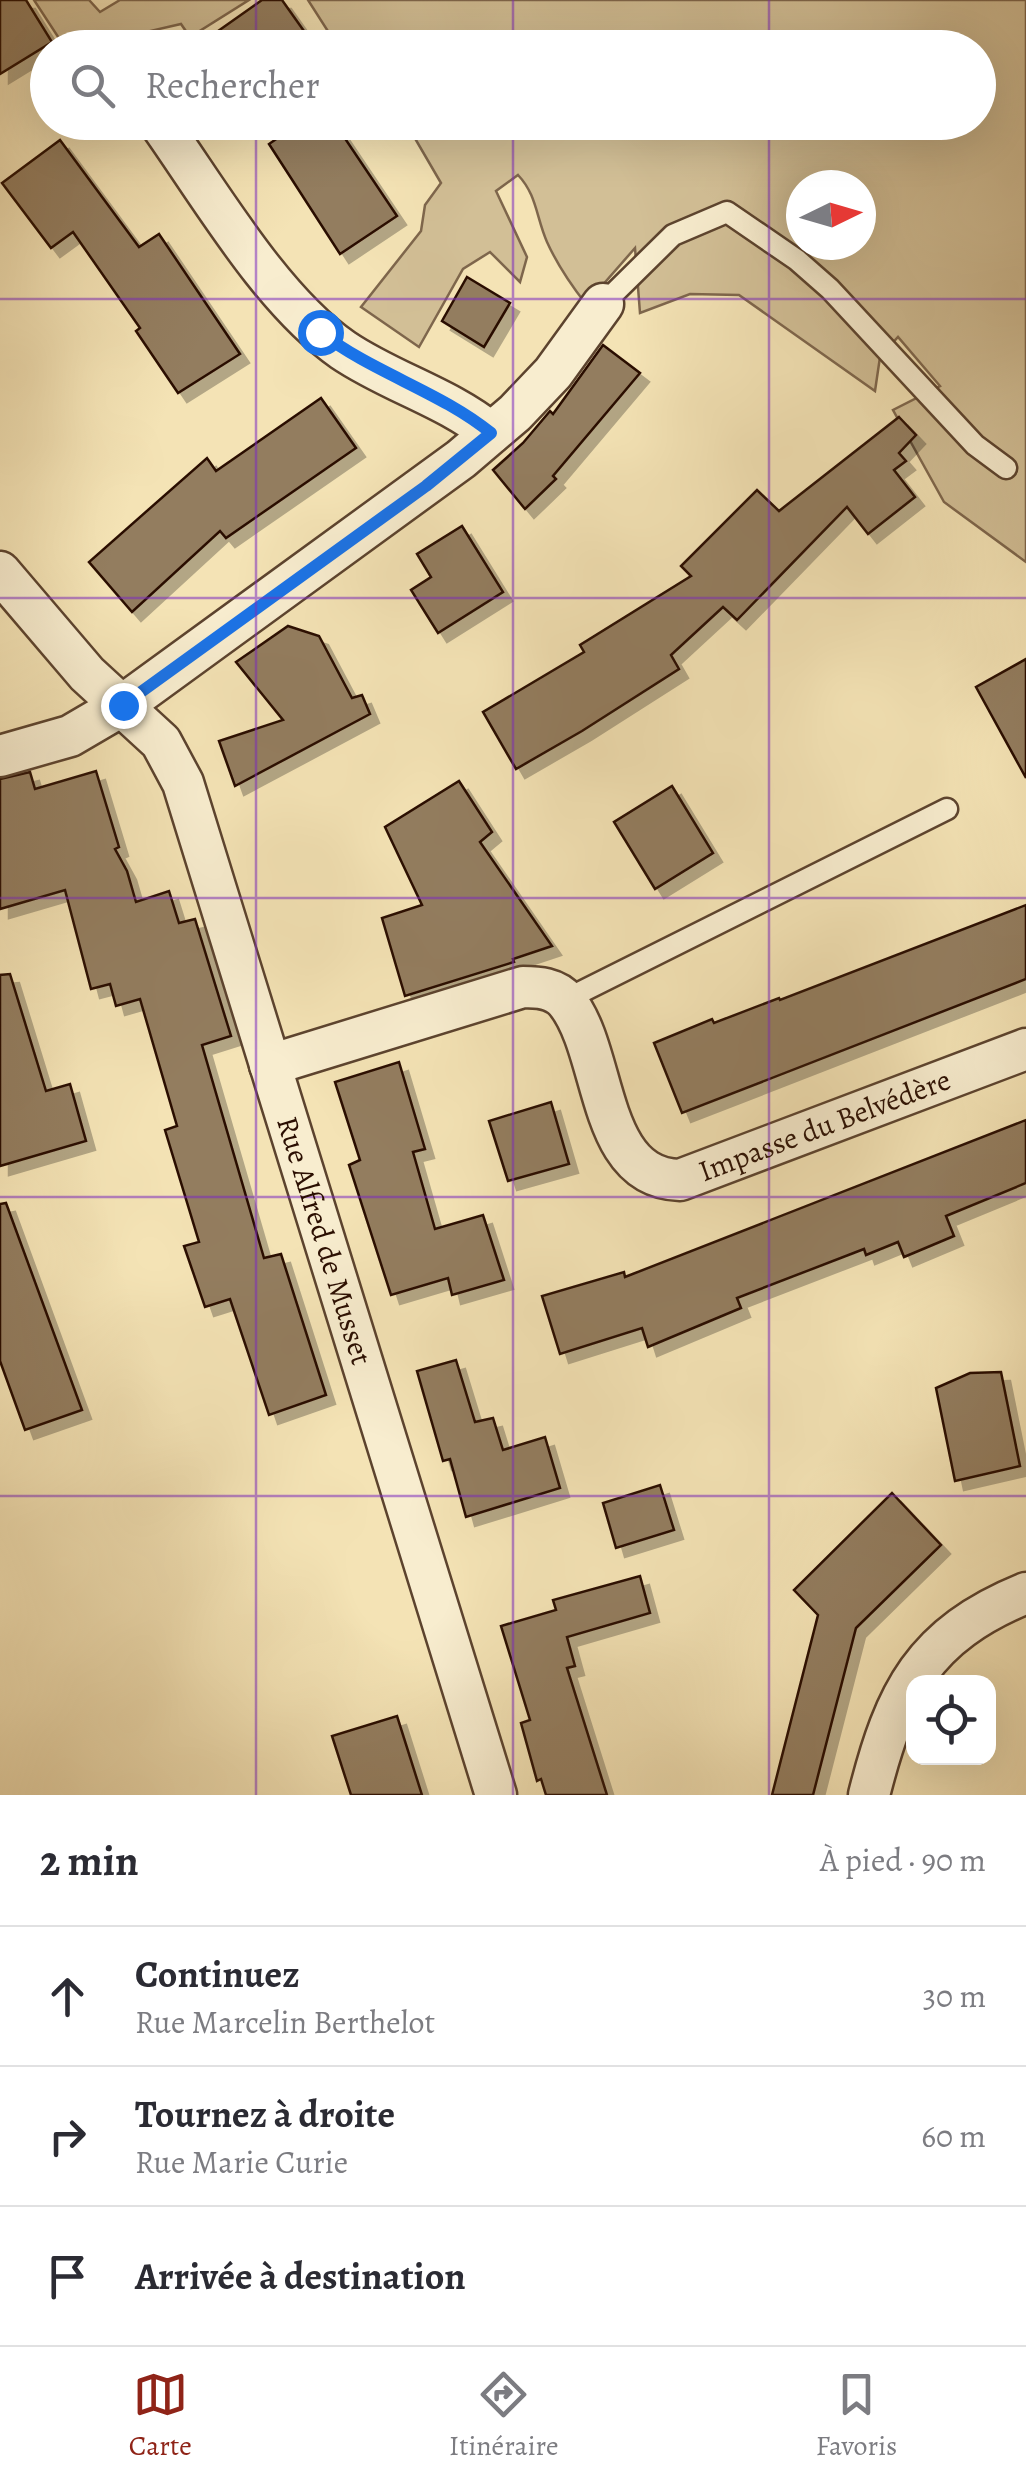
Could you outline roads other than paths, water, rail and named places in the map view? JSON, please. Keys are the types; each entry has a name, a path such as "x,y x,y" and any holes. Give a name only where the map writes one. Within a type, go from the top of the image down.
{"street":[{"path":"172,140 274,283 300,313 346,352 462,411 491,433"},
{"path":"0,756 70,736 123,705 426,486 491,433 553,373 604,304"},
{"name":"Rue Alfred de Musset","path":"0,572 87,674 162,742 183,784 496,1795"},
{"path":"270,1065 523,987 540,987 565,1000"},
{"name":"Impasse du Belvédère","path":"565,1000 580,1027 623,1144 634,1163 660,1180 698,1176 1026,1049"},
{"path":"869,1795 896,1710 913,1676 934,1650 965,1623 1026,1593"}],"lane":[{"path":"604,304 674,235 727,212 830,288 975,445 1006,468"},
{"path":"565,1000 947,808"}]}
